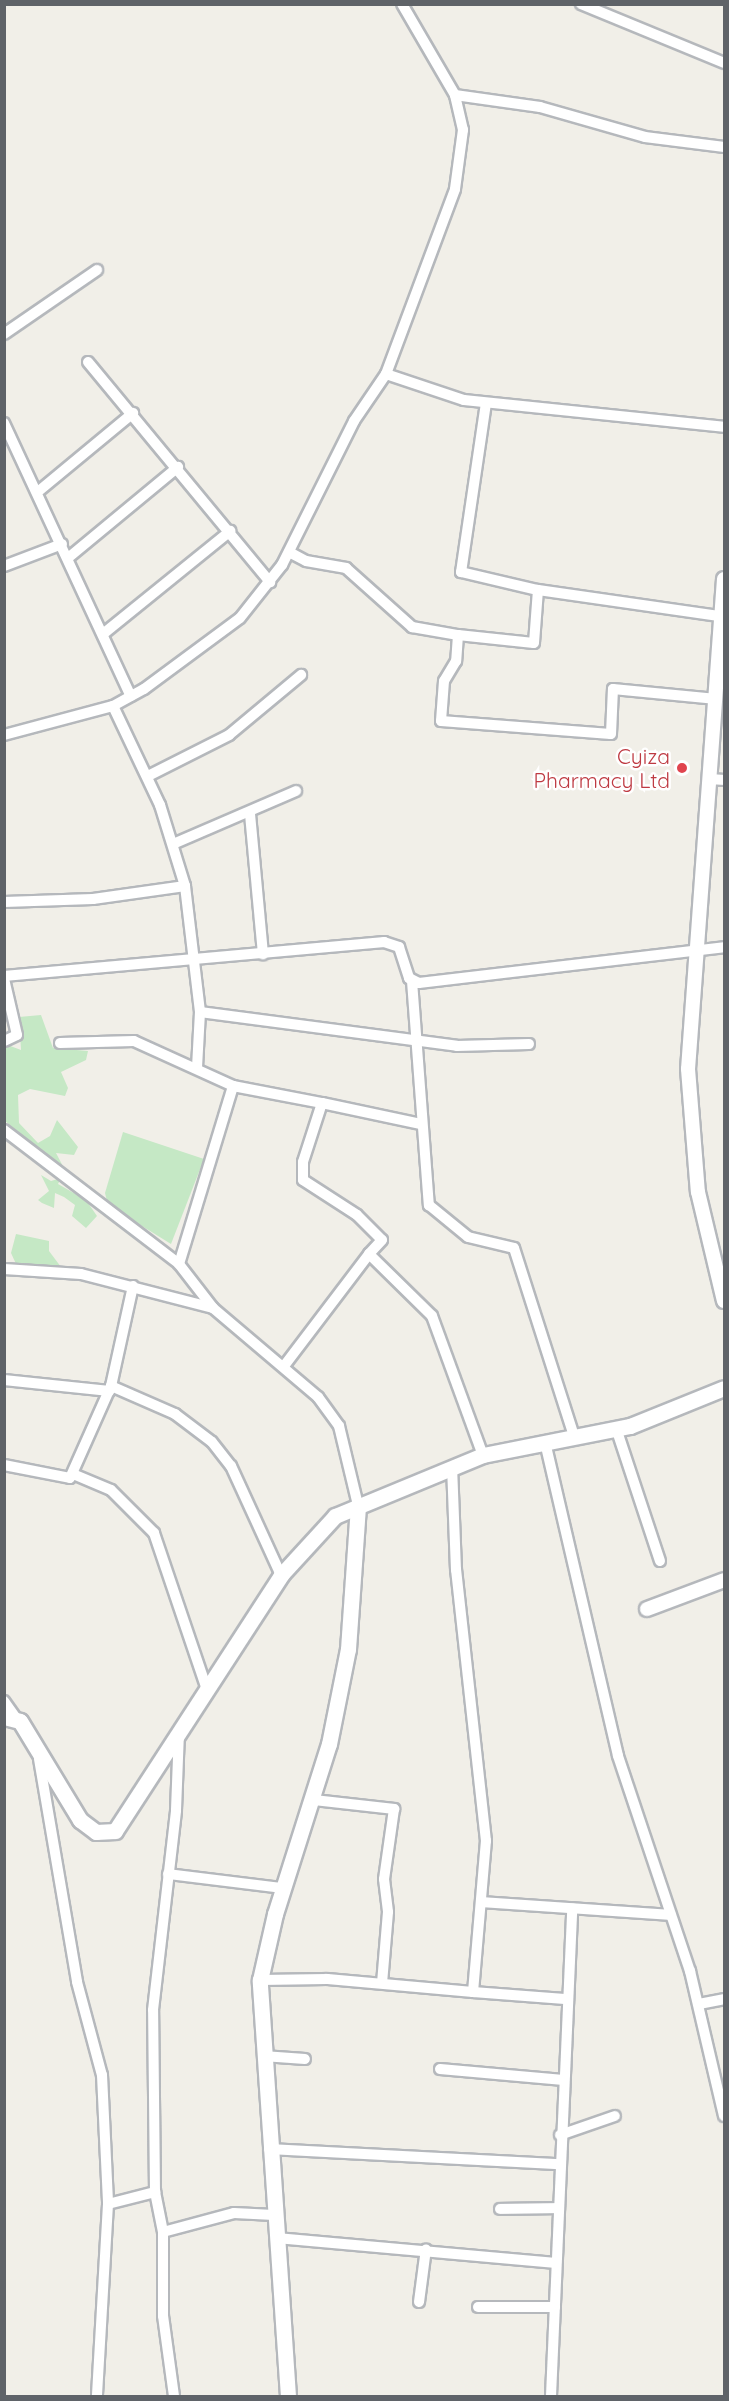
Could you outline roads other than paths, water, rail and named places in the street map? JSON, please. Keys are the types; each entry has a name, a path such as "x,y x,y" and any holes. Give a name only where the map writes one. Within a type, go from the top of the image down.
{"main road":[{"path":"10,1718 80,1820 107,1834 125,1822 179,1726 281,1575 320,1528 358,1505 483,1455 616,1428 724,1388"},
{"path":"288,2397 269,2149 260,1980 282,1888 314,1800 348,1649 358,1505"}],"street":[{"path":"4,735 113,706 202,651 270,582 289,552 354,422 386,374 455,189 464,130 455,94 402,4"},
{"path":"581,4 724,63"},
{"path":"455,94 540,106 645,137 724,147"},
{"path":"4,334 97,270"},
{"path":"88,362 178,467 270,582"},
{"path":"386,374 486,403 724,427"},
{"path":"486,403 461,572 538,590 719,616"},
{"path":"40,490 133,413"},
{"path":"4,423 40,490 68,558 131,696"},
{"path":"68,558 178,467"},
{"path":"103,634 230,531"},
{"path":"4,566 62,544"},
{"path":"289,552 306,561 346,568 412,627 458,635 534,643 538,590"},
{"path":"724,579 719,616 717,699 689,1035 690,1122 698,1192 724,1301"},
{"path":"458,635 456,661 444,681 441,722 611,734 612,689 717,699"},
{"path":"148,776 229,735 301,675"},
{"path":"113,706 148,776 173,844 185,886 200,1012 198,1068"},
{"path":"710,779 724,780"},
{"path":"173,844 250,814 296,791"},
{"path":"250,814 263,954"},
{"path":"4,902 93,899 185,886"},
{"path":"4,1041 17,1035 4,978 192,957 263,954 391,943 399,947 412,981 426,1196 434,1211 468,1237 513,1248 574,1436"},
{"path":"412,981 696,953 724,947"},
{"path":"200,1012 496,1048 529,1044"},
{"path":"60,1043 134,1041 198,1068 233,1086 421,1124"},
{"path":"179,1264 233,1086"},
{"path":"284,1366 382,1240 357,1215 303,1180 303,1162 322,1103"},
{"path":"6,1131 179,1264 213,1308 318,1397 339,1426 358,1505"},
{"path":"369,1254 432,1316 483,1455"},
{"path":"4,1269 81,1274 213,1308"},
{"path":"4,1465 63,1479 73,1474 110,1389 133,1286"},
{"path":"4,1380 110,1389 175,1414 212,1442 231,1466 281,1575"},
{"path":"616,1428 660,1561"},
{"path":"545,1442 618,1756 699,2004 724,2116"},
{"path":"452,1467 456,1570 484,1800 482,1902 473,1992"},
{"path":"73,1474 111,1490 154,1533 206,1686"},
{"path":"647,1609 724,1580"},
{"path":"4,1701 10,1718"},
{"path":"174,2397 163,2316 163,2232 155,2192 153,2010 168,1874 179,1726"},
{"path":"39,1759 77,1982 102,2075 108,2204 97,2397"},
{"path":"314,1800 394,1809 384,1879 388,1912 382,1983"},
{"path":"168,1874 282,1888"},
{"path":"482,1902 671,1915"},
{"path":"550,2397 555,2307 554,2263 560,2208 564,1999 573,1908"},
{"path":"260,1980 382,1983 564,1999"},
{"path":"699,2004 724,1999"},
{"path":"263,2056 305,2059"},
{"path":"440,2069 564,2080"},
{"path":"560,2135 615,2116"},
{"path":"269,2149 560,2164"},
{"path":"108,2204 155,2192"},
{"path":"500,2209 560,2208"},
{"path":"163,2232 234,2213 274,2215"},
{"path":"276,2238 426,2249 554,2263"},
{"path":"419,2302 426,2249"},
{"path":"478,2307 555,2307"}],"place":[{"name":"Cyiza Pharmacy Ltd","path":"682,768"}]}
